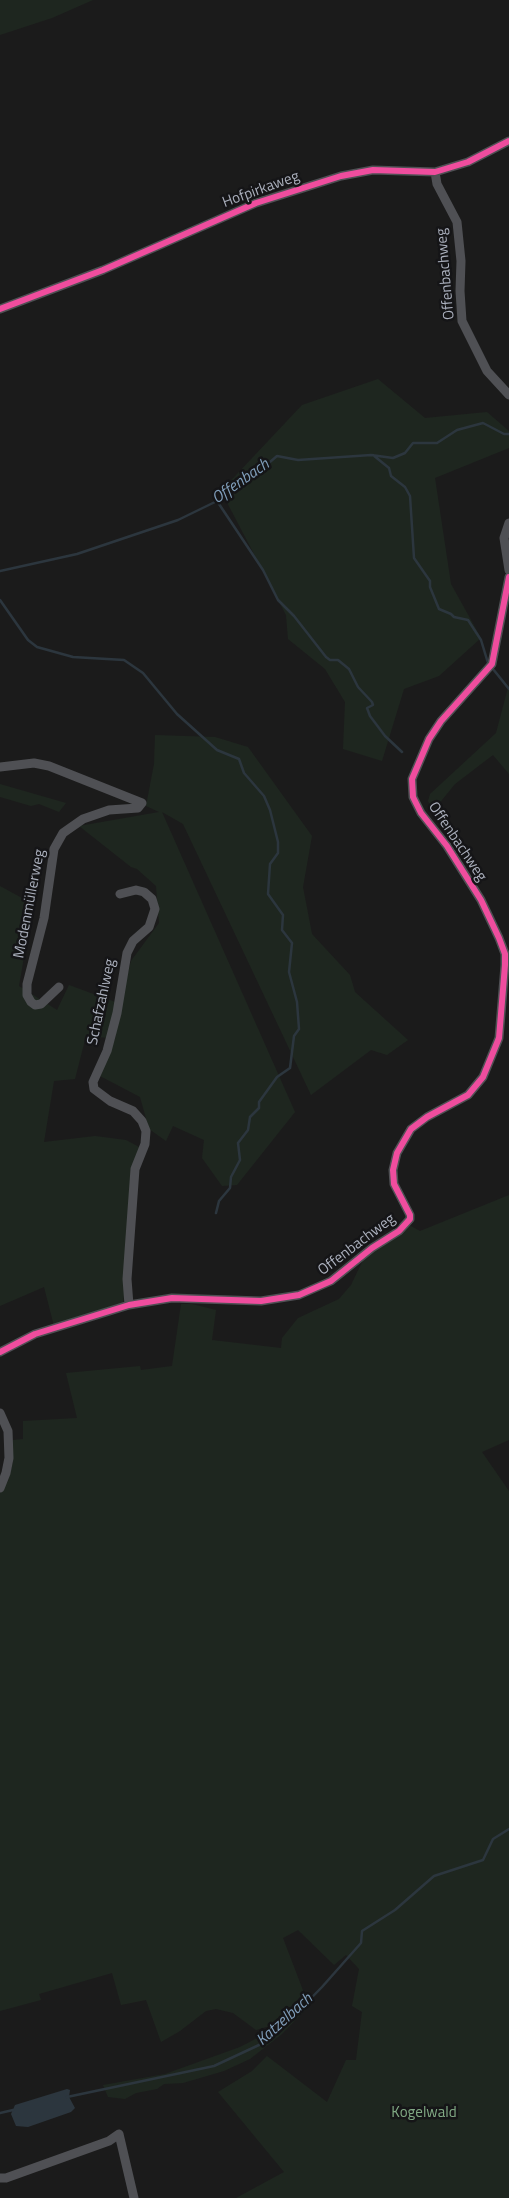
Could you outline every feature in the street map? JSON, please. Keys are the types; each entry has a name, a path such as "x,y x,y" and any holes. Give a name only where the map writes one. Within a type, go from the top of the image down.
{"street":[{"name":"Hofpirkaweg","path":"0,308 103,270 256,203 341,176 373,170 435,172 468,162 509,140"},
{"name":"Offenbachweg","path":"435,172 437,184 457,222 461,261 460,312 462,321 487,371 509,396"},
{"path":"509,523 504,538 509,570"},
{"name":"Offenbachweg","path":"0,1352 35,1334 129,1305 172,1298 261,1301 299,1295 331,1281 372,1248 399,1231 410,1219 394,1184 393,1170 397,1153 411,1129 427,1117 468,1095 483,1077 499,1038 505,965 505,954 481,900 447,846 421,813 412,797 412,779 429,739 441,721 492,664 509,577"},
{"name":"Modenmüllerweg","path":"0,767 34,763 50,766 142,803 138,808 109,810 83,818 63,833 54,849 44,918 27,984 26,995 35,1005 41,1004 59,987"},
{"name":"Schafzahlweg","path":"120,894 136,890 144,892 152,899 155,909 149,927 133,941 127,953 117,1013 107,1051 93,1082 94,1089 110,1101 133,1110 142,1121 146,1130 145,1144 135,1169 127,1279 129,1305"},
{"path":"0,1413 8,1431 9,1458 0,1488"},
{"path":"0,2178 6,2178 109,2141 119,2134 134,2198"}],"green space":[{"path":"0,0 93,0 52,18 0,35"},
{"path":"378,379 425,418 487,412 509,431 509,448 435,478 451,584 481,638 439,676 404,689 382,761 343,749 345,702 325,669 288,639 286,615 221,491 302,405"},
{"path":"509,684 509,774 493,755 455,784 433,811 428,801 430,794 496,733"},
{"path":"155,735 215,737 248,747 312,836 303,887 312,934 350,975 355,992 408,1040 387,1055 371,1050 311,1095 183,824 162,812 295,1112 237,1185 222,1186 202,1158 204,1140 173,1126 166,1141 149,1129 140,1097 100,1076 115,1039 120,1004 131,961 159,923 156,886 137,869 131,867 79,826 159,812 146,806 154,764"},
{"path":"0,784 66,803 59,812 39,804 31,806 0,797"},
{"path":"0,886 33,904 19,986 57,1010 69,985 118,1003 109,1038 86,1036 75,1079 54,1081 44,1142 95,1136 126,1140 141,1148 123,1304 54,1326 44,1287 0,1306"},
{"name":"Kogelwald","path":"509,1195 509,1440 482,1452 509,1491 509,2198 236,2198 284,2172 218,2092 252,2071 267,2056 327,2102 346,2060 356,2060 362,2012 352,2006 359,1969 346,1955 334,1965 298,1930 283,1938 304,1993 273,2025 256,2030 233,2013 216,2009 206,2011 180,2031 161,2042 146,2000 121,2005 112,1973 39,1994 41,2000 0,2011 0,1493 8,1481 13,1462 13,1440 23,1439 23,1421 77,1418 66,1373 140,1366 141,1370 172,1366 181,1304 192,1304 216,1310 212,1340 281,1348 282,1338 298,1318 339,1299 351,1285 364,1258 409,1225 420,1231"},
{"path":"306,1999 309,2006 282,2034 250,2059 224,2071 183,2083 164,2084 157,2089 136,2093 125,2099 108,2097 103,2085 165,2074 240,2047 263,2035 270,2035"}],"shaded area":[{"path":"67,2089 70,2090 69,2097 75,2108 71,2112 28,2127 16,2126 11,2114 15,2105"}],"waterway":[{"name":"Offenbach","path":"0,571 77,554 178,520 217,501 244,484 277,456 298,460 371,455 393,458 405,453 413,443 437,443 457,430 483,423 504,434 509,434"},
{"path":"373,455 389,468 391,476 405,487 410,496 414,558 430,581 430,587 439,609 454,617 468,620 481,640 488,663"},
{"path":"217,501 263,570 278,600 294,616 326,657 330,660 338,660 349,669 358,687 372,702 373,705 367,708 370,716 385,736 402,752"},
{"path":"0,600 28,640 37,647 73,657 124,660 143,673 177,714 217,750 239,759 244,773 264,796 270,810 278,842 278,853 270,864 268,894 283,915 282,930 292,943 289,972 297,1002 299,1029 294,1036 290,1068 277,1077 259,1102 259,1108 250,1117 248,1130 238,1143 240,1160 231,1177 230,1188 219,1201 216,1213"},
{"path":"493,669 509,689"},
{"name":"Katzelbach","path":"67,2097 214,2066 259,2045 280,2030 322,1987 361,1943 362,1931 395,1910 434,1876 483,1860 493,1839 509,1829"},
{"name":"Katzelbach","path":"0,2113 13,2110"}],"cycle path":[{"path":"0,309 103,270 256,203 341,176 373,170 435,172 468,162 509,141"},
{"path":"0,1352 35,1334 129,1305 172,1298 261,1301 299,1295 331,1281 372,1248 399,1231 410,1219 410,1215 394,1184 393,1170 397,1153 411,1129 427,1117 468,1095 483,1077 499,1038 505,965 505,954 481,900 447,846 421,813 413,797 412,779 429,739 441,721 492,664 509,577"}]}
